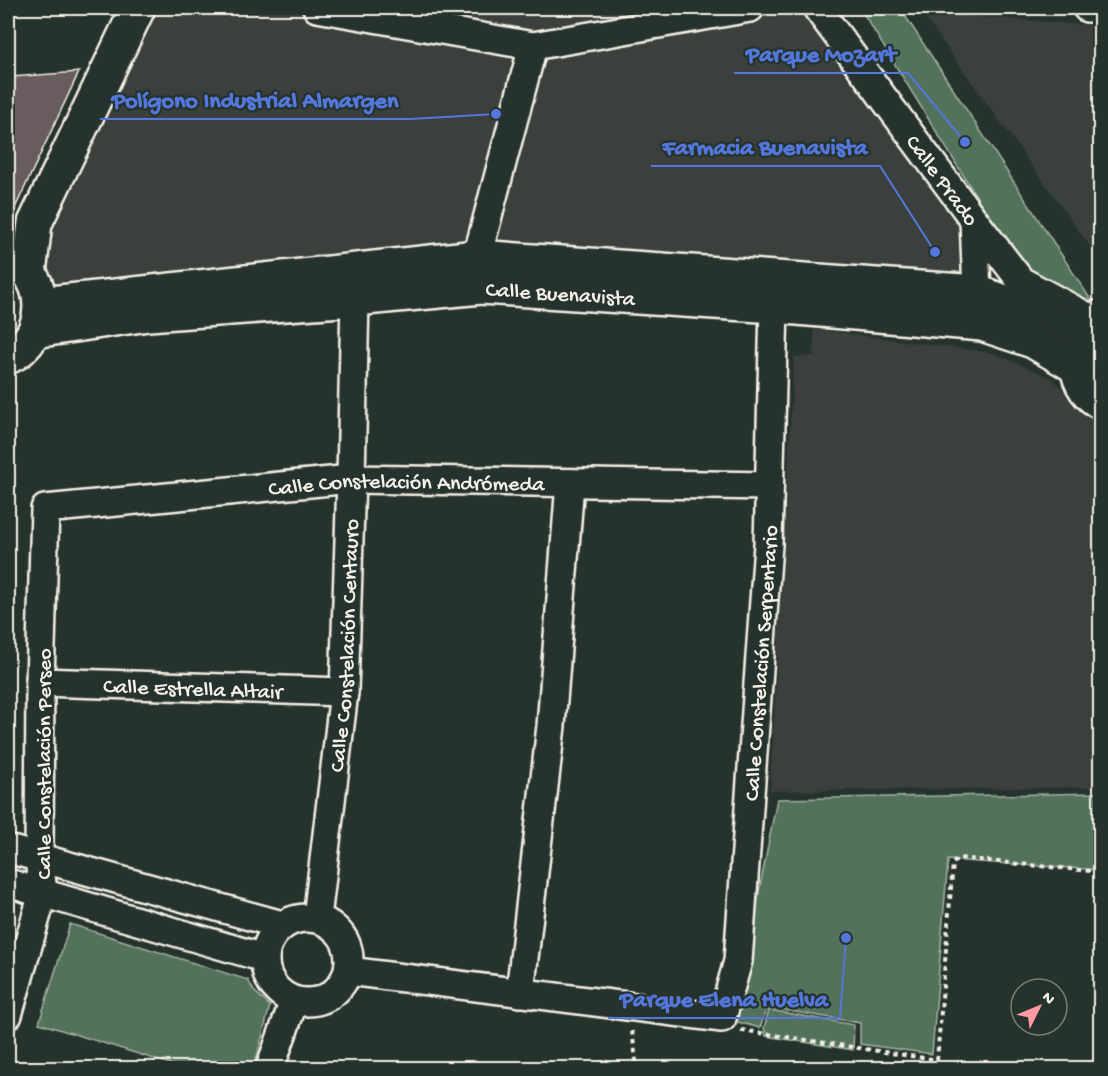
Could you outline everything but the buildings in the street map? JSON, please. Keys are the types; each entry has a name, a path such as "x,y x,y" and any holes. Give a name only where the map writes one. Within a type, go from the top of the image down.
{"street":[{"path":"8,357 30,340 38,317 38,289 18,265 35,223 138,8"},
{"path":"317,8 533,46 750,8"},
{"name":"Calle Prado","path":"817,8 1021,281 1093,324"},
{"path":"1086,8 1101,8"},
{"path":"477,257 533,46"},
{"path":"974,220 977,292"},
{"path":"8,243 35,223"},
{"name":"Calle Buenavista","path":"38,317 477,257 977,292 1030,311 1093,324"},
{"name":"Calle Buenavista","path":"38,317 148,314 481,287 774,306 982,324 1033,341 1077,367"},
{"name":"Calle Constelación Centauro","path":"317,918 344,692 354,299"},
{"name":"Calle Constelación Serpentario","path":"628,1006 722,1018 738,962 768,545 774,306"},
{"path":"1093,324 1077,350 1077,367 1085,387 1101,402"},
{"name":"Calle Constelación Andrómeda","path":"45,509 351,479 769,486"},
{"path":"520,993 551,726 570,483"},
{"name":"Calle Constelación Perseo","path":"8,1015 43,894 39,858 40,682 45,509"},
{"name":"Calle Estrella Altair","path":"40,682 344,692"},
{"path":"8,849 282,925"},
{"path":"8,883 264,958"},
{"path":"302,917 317,918 337,930 345,942 349,956 348,971 342,984 323,999 309,1002 294,1001 273,986 266,973 264,958 266,949 271,936 282,925 302,917"},
{"path":"348,971 628,1006"},
{"path":"270,1068 294,1001"}],"path":[{"path":"628,1006 637,1068"}],"shaded area":[{"path":"138,8 838,8 974,220 977,292 41,304 35,223"},
{"path":"921,12 1100,26 1100,260"},
{"path":"814,329 993,353 1052,378 1097,425 1100,443 1100,787 770,791 794,357 814,356"}],"green space":[{"path":"860,8 900,8 1095,306 1026,277"},
{"path":"1100,793 1100,870 948,860 932,1054 860,1044 860,1023 767,1007 760,1028 734,1021 777,799"},
{"path":"70,924 248,980 254,991 270,1006 254,1068 183,1068 39,1023"},
{"path":"769,1010 854,1025 853,1050 766,1036 764,1028"}],"place":[{"name":"Polígono Industrial Almargen","path":"496,114"},
{"name":"Parque Mozart","path":"965,142"},
{"name":"Farmacia Buenavista","path":"935,252"},
{"name":"Parque Elena Huelva","path":"846,938"}]}
